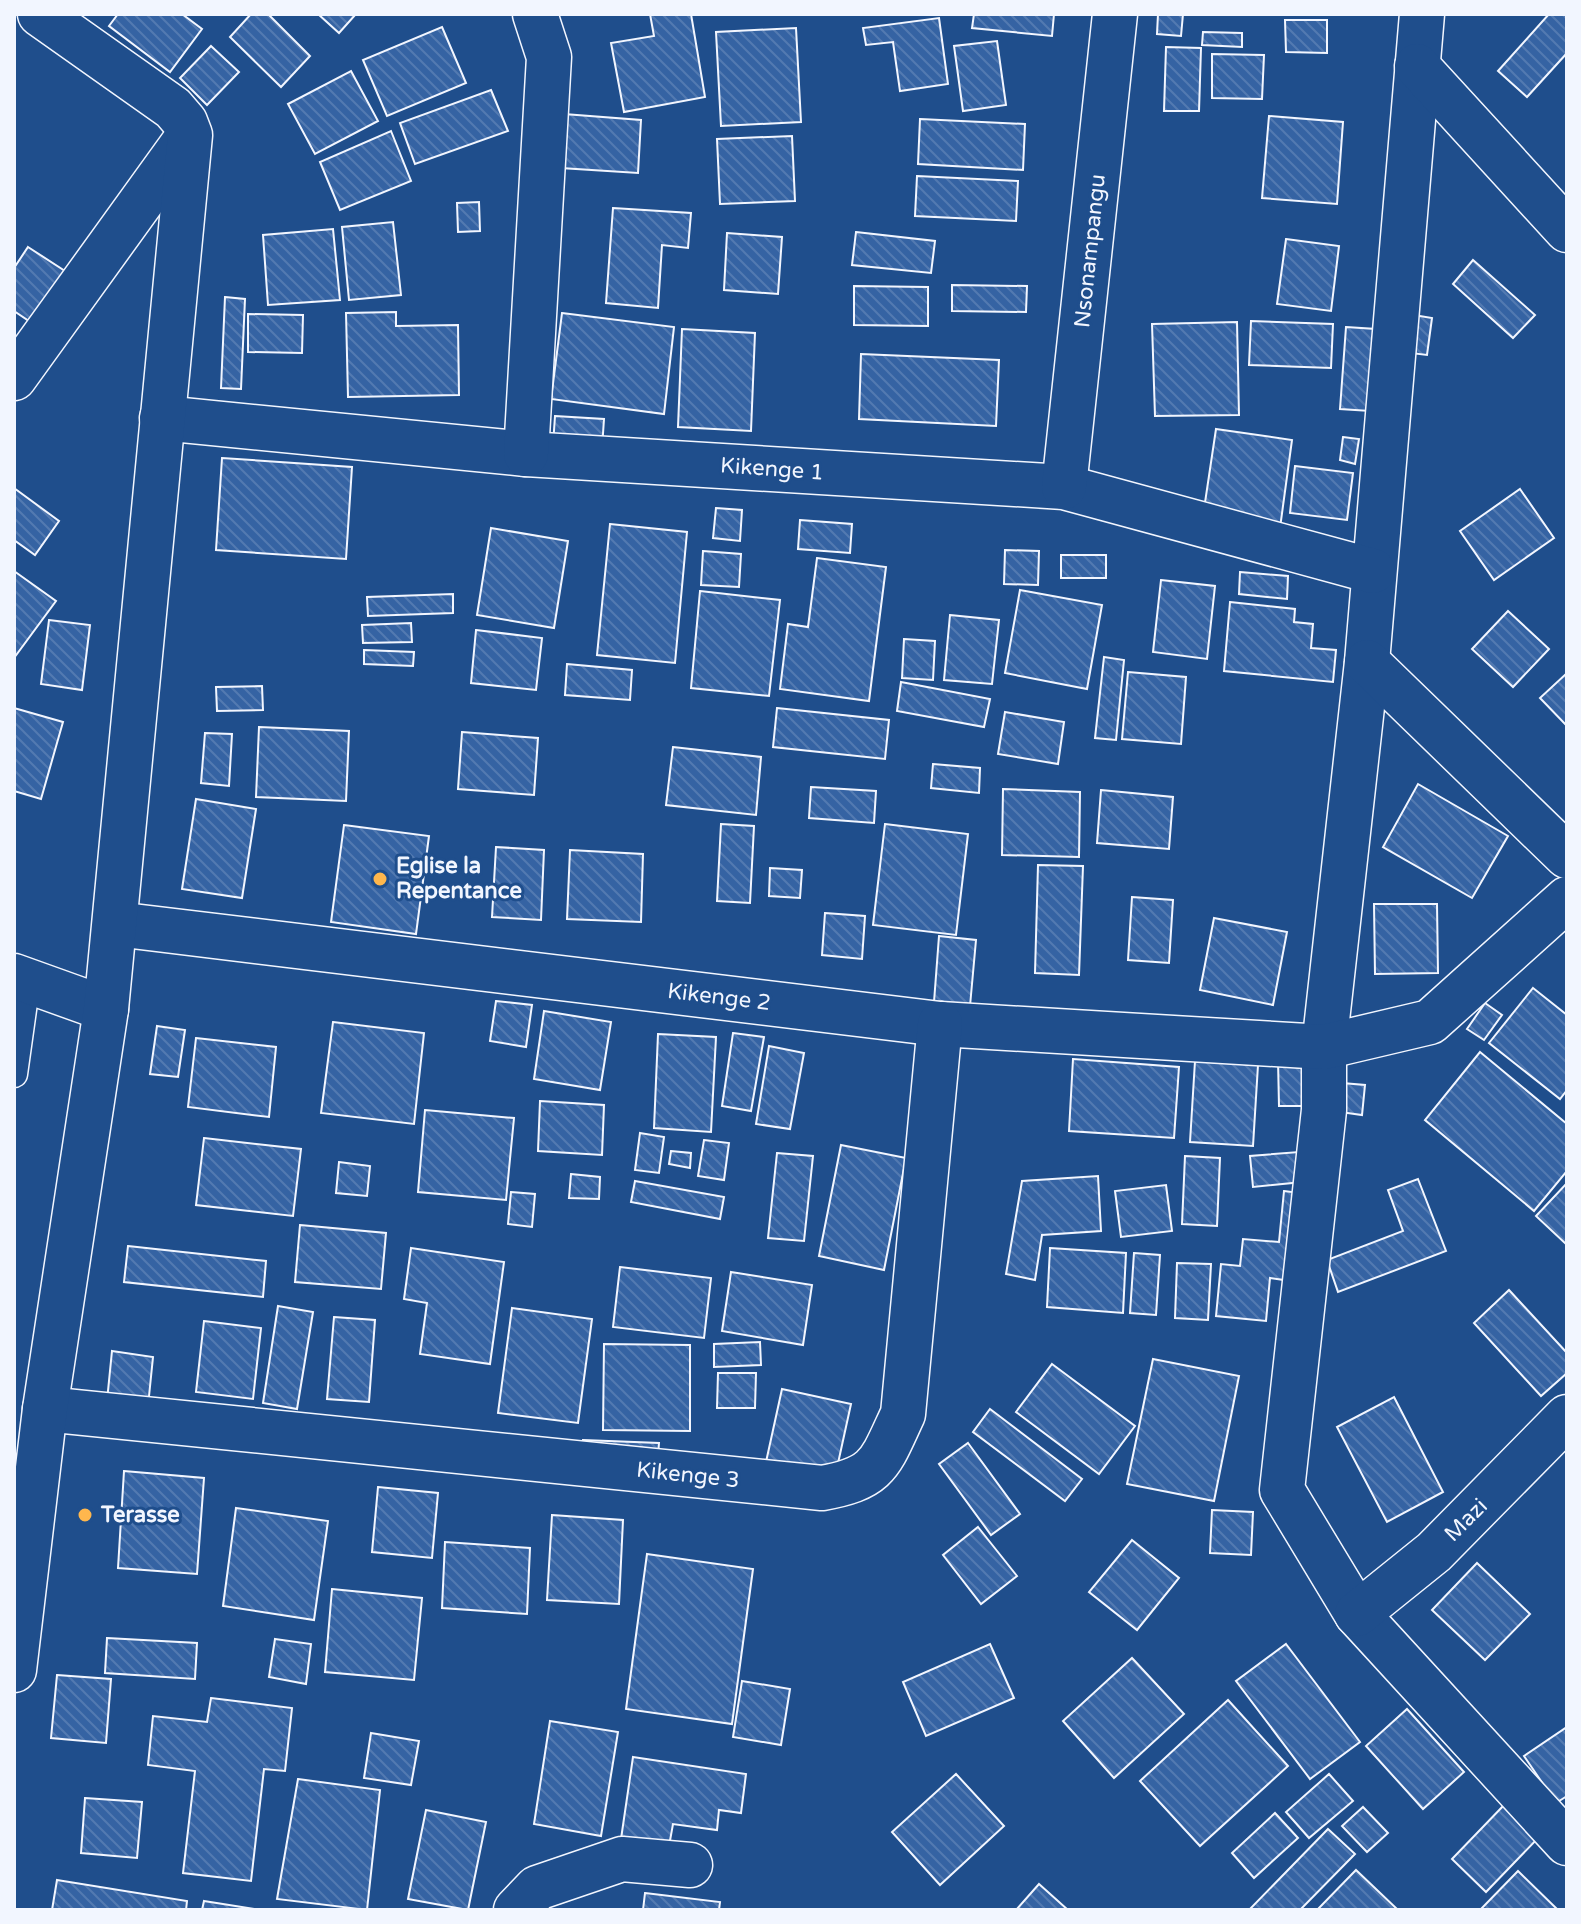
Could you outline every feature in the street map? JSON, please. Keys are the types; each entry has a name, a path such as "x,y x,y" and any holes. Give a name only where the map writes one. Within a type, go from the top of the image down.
{"street":[{"path":"526,454 549,57 535,14"},
{"name":"Nsonampangu","path":"1064,487 1115,14"},
{"path":"1422,14 1367,662 1324,1047 1324,1110 1282,1490 1357,1614 1567,1843"},
{"path":"14,1670 24,1518 45,1409 106,1009 116,924 190,135 173,108 59,19"},
{"path":"1417,66 1567,230"},
{"path":"14,378 190,135"},
{"name":"Kikenge 1","path":"162,418 526,454 1064,487 1373,571"},
{"path":"1367,662 1567,856"},
{"name":"Kikenge 2","path":"116,924 940,1024 1324,1047 1430,1022 1567,899"},
{"path":"20,978 106,1009"},
{"name":"Kikenge 3","path":"45,1409 822,1488 859,1482 884,1455 903,1414 940,1024"},
{"name":"Mazi","path":"1357,1614 1434,1552 1565,1422"},
{"path":"516,1910 537,1888 622,1859 690,1865"}],"lane":[{"path":"14,1074 20,978"}],"building":[{"path":"118,14 182,14 202,29 170,72 109,26"},
{"path":"251,14 268,14 310,56 281,87 230,37"},
{"path":"318,14 356,14 339,33"},
{"path":"650,14 691,14 705,97 624,112 611,43 654,36"},
{"path":"974,14 1054,14 1052,36 972,28"},
{"path":"1158,14 1183,14 1181,36 1157,34"},
{"path":"1549,14 1567,14 1567,53 1527,97 1498,71"},
{"path":"939,18 948,84 900,91 893,42 866,45 863,28"},
{"path":"1285,20 1327,20 1327,53 1286,52"},
{"path":"442,27 466,83 387,116 363,60"},
{"path":"796,28 801,122 721,126 716,32"},
{"path":"1203,32 1242,33 1242,47 1202,45"},
{"path":"997,41 1006,105 963,111 954,46"},
{"path":"211,46 239,72 207,105 180,78"},
{"path":"1166,47 1201,48 1199,111 1164,111"},
{"path":"1212,54 1264,55 1262,99 1212,98"},
{"path":"351,71 378,121 315,154 288,104"},
{"path":"491,90 508,131 415,164 400,123"},
{"path":"564,114 641,120 638,173 561,168"},
{"path":"1269,116 1343,122 1337,204 1262,198"},
{"path":"920,119 1025,124 1023,170 918,164"},
{"path":"391,131 411,181 340,210 320,162"},
{"path":"792,136 795,201 720,204 717,139"},
{"path":"917,176 1018,181 1016,221 915,216"},
{"path":"479,202 480,231 458,232 457,203"},
{"path":"613,208 691,213 688,248 662,245 658,308 606,303"},
{"path":"393,222 401,295 349,300 342,227"},
{"path":"333,229 340,300 268,305 263,235"},
{"path":"856,232 935,241 931,273 852,265"},
{"path":"727,233 782,237 778,294 724,290"},
{"path":"1286,239 1339,246 1331,311 1277,304"},
{"path":"28,247 65,271 32,323 14,311 14,268"},
{"path":"1473,260 1535,315 1513,338 1453,284"},
{"path":"952,285 1027,286 1026,312 952,311"},
{"path":"854,286 928,287 928,326 854,325"},
{"path":"225,297 245,299 241,389 221,388"},
{"path":"396,312 396,326 458,325 459,395 348,397 346,313"},
{"path":"562,313 674,327 664,414 551,399"},
{"path":"248,314 303,315 302,353 248,352"},
{"path":"1408,314 1432,318 1427,355 1402,352"},
{"path":"1251,321 1333,324 1331,368 1249,365"},
{"path":"1237,322 1239,415 1155,416 1152,324"},
{"path":"1346,327 1376,329 1370,411 1340,409"},
{"path":"682,329 755,333 751,431 678,427"},
{"path":"861,354 999,360 996,426 859,419"},
{"path":"555,416 604,419 602,448 553,445"},
{"path":"1216,429 1292,440 1280,528 1203,516"},
{"path":"1343,437 1359,439 1355,464 1340,460"},
{"path":"222,458 352,467 346,559 216,550"},
{"path":"1295,466 1353,473 1347,520 1290,513"},
{"path":"14,488 59,521 35,555 14,540"},
{"path":"1520,489 1554,538 1494,580 1460,531"},
{"path":"716,508 742,510 740,541 713,538"},
{"path":"800,520 852,524 850,553 798,549"},
{"path":"610,524 687,532 675,663 597,655"},
{"path":"491,528 568,541 554,628 477,615"},
{"path":"1005,550 1039,551 1038,585 1004,584"},
{"path":"703,551 741,554 739,587 701,585"},
{"path":"1061,555 1106,555 1106,578 1061,578"},
{"path":"817,558 886,567 869,701 780,689 788,624 808,627"},
{"path":"14,571 56,601 14,658"},
{"path":"1240,572 1288,576 1287,599 1239,594"},
{"path":"1161,580 1215,586 1207,659 1153,652"},
{"path":"1020,590 1102,605 1087,689 1005,673"},
{"path":"700,591 780,600 769,696 691,688"},
{"path":"453,594 453,613 368,616 367,597"},
{"path":"1230,602 1295,609 1294,622 1313,624 1311,648 1336,650 1333,682 1224,671"},
{"path":"1508,611 1549,649 1513,687 1472,649"},
{"path":"950,615 999,620 992,684 944,680"},
{"path":"49,620 90,625 82,690 41,684"},
{"path":"411,623 412,642 363,643 362,625"},
{"path":"476,630 542,638 536,690 471,683"},
{"path":"904,639 935,641 933,680 902,678"},
{"path":"364,650 414,652 413,666 364,664"},
{"path":"1104,657 1124,660 1116,740 1095,738"},
{"path":"567,664 632,670 630,700 565,695"},
{"path":"1128,672 1186,677 1181,744 1122,739"},
{"path":"1567,673 1567,726 1540,698"},
{"path":"901,682 990,699 984,727 897,711"},
{"path":"262,686 263,710 217,711 216,687"},
{"path":"14,708 63,722 41,799 14,791"},
{"path":"777,708 889,720 885,759 773,747"},
{"path":"1005,712 1064,722 1058,764 998,754"},
{"path":"259,727 349,731 346,801 256,797"},
{"path":"462,732 538,738 534,795 458,789"},
{"path":"205,733 232,734 229,786 201,783"},
{"path":"673,747 761,757 756,815 666,805"},
{"path":"933,764 980,768 979,793 931,788"},
{"path":"1418,784 1508,836 1472,898 1383,847"},
{"path":"811,787 876,791 874,823 809,818"},
{"path":"1003,789 1080,792 1079,857 1002,855"},
{"path":"1101,790 1173,797 1169,849 1097,843"},
{"path":"196,799 256,809 242,898 182,889"},
{"path":"721,824 754,826 750,903 717,901"},
{"path":"885,824 968,834 956,935 873,925"},
{"name":"Eglise la Repentance","path":"344,825 429,836 416,934 331,922"},
{"path":"496,847 544,850 541,920 492,917"},
{"path":"570,850 643,854 641,922 567,919"},
{"path":"1038,865 1083,866 1079,975 1035,973"},
{"path":"770,868 802,870 800,898 769,896"},
{"path":"1132,897 1173,900 1169,963 1128,960"},
{"path":"1374,904 1437,904 1438,973 1375,974"},
{"path":"825,913 865,916 862,959 822,955"},
{"path":"1214,918 1287,932 1273,1005 1200,990"},
{"path":"939,936 976,940 970,1006 934,1002"},
{"path":"1533,988 1567,1015 1567,1090 1560,1099 1489,1043"},
{"path":"496,1001 532,1005 526,1047 490,1041"},
{"path":"1485,1003 1502,1015 1484,1040 1467,1029"},
{"path":"544,1011 611,1022 600,1090 534,1079"},
{"path":"333,1022 424,1033 414,1124 321,1113"},
{"path":"157,1026 185,1030 178,1077 150,1074"},
{"path":"733,1033 764,1037 751,1111 722,1106"},
{"path":"658,1034 716,1037 711,1132 654,1128"},
{"path":"196,1038 276,1047 269,1117 188,1107"},
{"path":"769,1046 804,1053 790,1129 756,1124"},
{"path":"1480,1052 1567,1124 1567,1171 1534,1211 1425,1120"},
{"path":"1073,1059 1179,1067 1174,1138 1069,1131"},
{"path":"1306,1059 1307,1106 1279,1106 1278,1060"},
{"path":"1195,1061 1258,1065 1253,1146 1190,1142"},
{"path":"1342,1083 1365,1085 1362,1115 1340,1112"},
{"path":"540,1101 604,1105 602,1155 538,1151"},
{"path":"425,1110 514,1118 506,1200 418,1192"},
{"path":"640,1133 664,1137 659,1173 635,1170"},
{"path":"204,1138 301,1149 293,1216 196,1205"},
{"path":"704,1140 729,1143 724,1180 698,1176"},
{"path":"841,1145 906,1158 884,1270 819,1256"},
{"path":"671,1151 691,1153 690,1168 669,1164"},
{"path":"1299,1152 1302,1182 1253,1187 1250,1156"},
{"path":"777,1153 813,1156 804,1241 768,1238"},
{"path":"1185,1156 1220,1158 1217,1226 1182,1224"},
{"path":"339,1162 370,1166 367,1196 336,1193"},
{"path":"571,1174 600,1177 599,1199 569,1198"},
{"path":"1098,1176 1101,1231 1042,1235 1035,1280 1006,1274 1022,1181"},
{"path":"1418,1179 1446,1251 1338,1292 1327,1260 1403,1231 1388,1190"},
{"path":"635,1181 724,1197 720,1219 631,1202"},
{"path":"1567,1183 1567,1245 1536,1216"},
{"path":"1166,1185 1172,1231 1121,1237 1115,1191"},
{"path":"1284,1191 1300,1193 1291,1281 1270,1278 1266,1321 1216,1316 1221,1264 1240,1266 1243,1239 1279,1242"},
{"path":"511,1192 535,1194 532,1227 508,1224"},
{"path":"300,1225 386,1233 381,1289 295,1282"},
{"path":"128,1246 266,1261 263,1297 124,1282"},
{"path":"411,1248 504,1262 490,1364 420,1354 427,1303 404,1299"},
{"path":"1050,1248 1126,1253 1123,1313 1047,1307"},
{"path":"1134,1253 1160,1255 1156,1315 1130,1313"},
{"path":"1177,1263 1211,1264 1208,1320 1175,1318"},
{"path":"620,1267 711,1278 704,1338 613,1327"},
{"path":"731,1272 812,1285 803,1345 722,1331"},
{"path":"1509,1290 1567,1353 1567,1373 1541,1396 1474,1323"},
{"path":"278,1306 313,1312 297,1409 263,1403"},
{"path":"512,1308 592,1319 578,1423 498,1413"},
{"path":"334,1317 375,1320 369,1402 327,1399"},
{"path":"204,1321 261,1328 253,1399 196,1392"},
{"path":"760,1342 761,1365 714,1367 714,1344"},
{"path":"604,1344 690,1345 690,1431 603,1430"},
{"path":"112,1351 153,1357 148,1406 107,1401"},
{"path":"1153,1359 1239,1376 1214,1501 1127,1484"},
{"path":"1052,1364 1135,1426 1099,1474 1016,1412"},
{"path":"718,1373 756,1373 755,1408 717,1408"},
{"path":"782,1389 851,1404 835,1477 766,1462"},
{"path":"1394,1397 1443,1492 1387,1522 1337,1427"},
{"path":"990,1409 1082,1479 1065,1501 973,1432"},
{"path":"583,1440 659,1443 657,1467 581,1463"},
{"path":"968,1443 1020,1514 991,1535 939,1464"},
{"path":"124,1471 204,1478 197,1574 118,1568"},
{"path":"378,1487 438,1493 432,1558 372,1552"},
{"path":"236,1508 328,1521 314,1620 223,1606"},
{"path":"1212,1510 1253,1512 1251,1555 1210,1553"},
{"path":"552,1515 623,1520 619,1604 547,1600"},
{"path":"978,1527 1017,1576 981,1604 943,1555"},
{"path":"1132,1540 1179,1578 1137,1630 1089,1592"},
{"path":"445,1542 530,1548 527,1614 442,1608"},
{"path":"647,1554 753,1569 732,1724 626,1709"},
{"path":"1477,1563 1530,1614 1485,1660 1432,1610"},
{"path":"332,1589 422,1598 414,1680 325,1672"},
{"path":"107,1638 197,1643 195,1679 105,1673"},
{"path":"275,1639 311,1644 306,1684 269,1677"},
{"path":"990,1644 1014,1698 926,1736 903,1682"},
{"path":"1286,1644 1360,1742 1310,1779 1236,1681"},
{"path":"1132,1658 1184,1714 1114,1778 1063,1721"},
{"path":"57,1675 111,1679 106,1743 51,1738"},
{"path":"742,1681 790,1689 781,1745 733,1737"},
{"path":"211,1698 292,1708 285,1771 264,1769 251,1881 183,1873 195,1771 148,1765 153,1716 207,1722"},
{"path":"1228,1700 1288,1766 1200,1846 1140,1781"},
{"path":"1407,1709 1464,1772 1423,1809 1366,1746"},
{"path":"550,1721 618,1732 601,1836 534,1824"},
{"path":"1567,1727 1567,1796 1556,1803 1524,1756"},
{"path":"371,1733 419,1741 411,1785 364,1778"},
{"path":"633,1757 746,1774 741,1813 719,1810 717,1830 673,1824 669,1846 621,1839"},
{"path":"956,1774 1004,1826 940,1885 892,1832"},
{"path":"1329,1774 1353,1801 1309,1838 1286,1812"},
{"path":"298,1779 380,1790 367,1910 277,1899"},
{"path":"85,1798 142,1802 137,1858 81,1853"},
{"path":"1506,1803 1540,1836 1486,1892 1452,1859"},
{"path":"1363,1807 1388,1833 1367,1852 1342,1826"},
{"path":"426,1810 486,1822 468,1910 408,1899"},
{"path":"1275,1813 1298,1838 1254,1878 1232,1853"},
{"path":"1328,1829 1355,1854 1300,1910 1249,1910"},
{"path":"1356,1870 1398,1910 1317,1910"},
{"path":"1518,1871 1558,1910 1480,1910"},
{"path":"57,1880 187,1901 186,1910 52,1910"},
{"path":"1039,1884 1068,1910 1016,1910"},
{"path":"645,1893 720,1902 719,1910 643,1910"},
{"path":"204,1901 260,1910 202,1910"}],"place":[{"name":"Eglise la Repentance","path":"380,879"},
{"name":"Terasse","path":"85,1515"}]}
